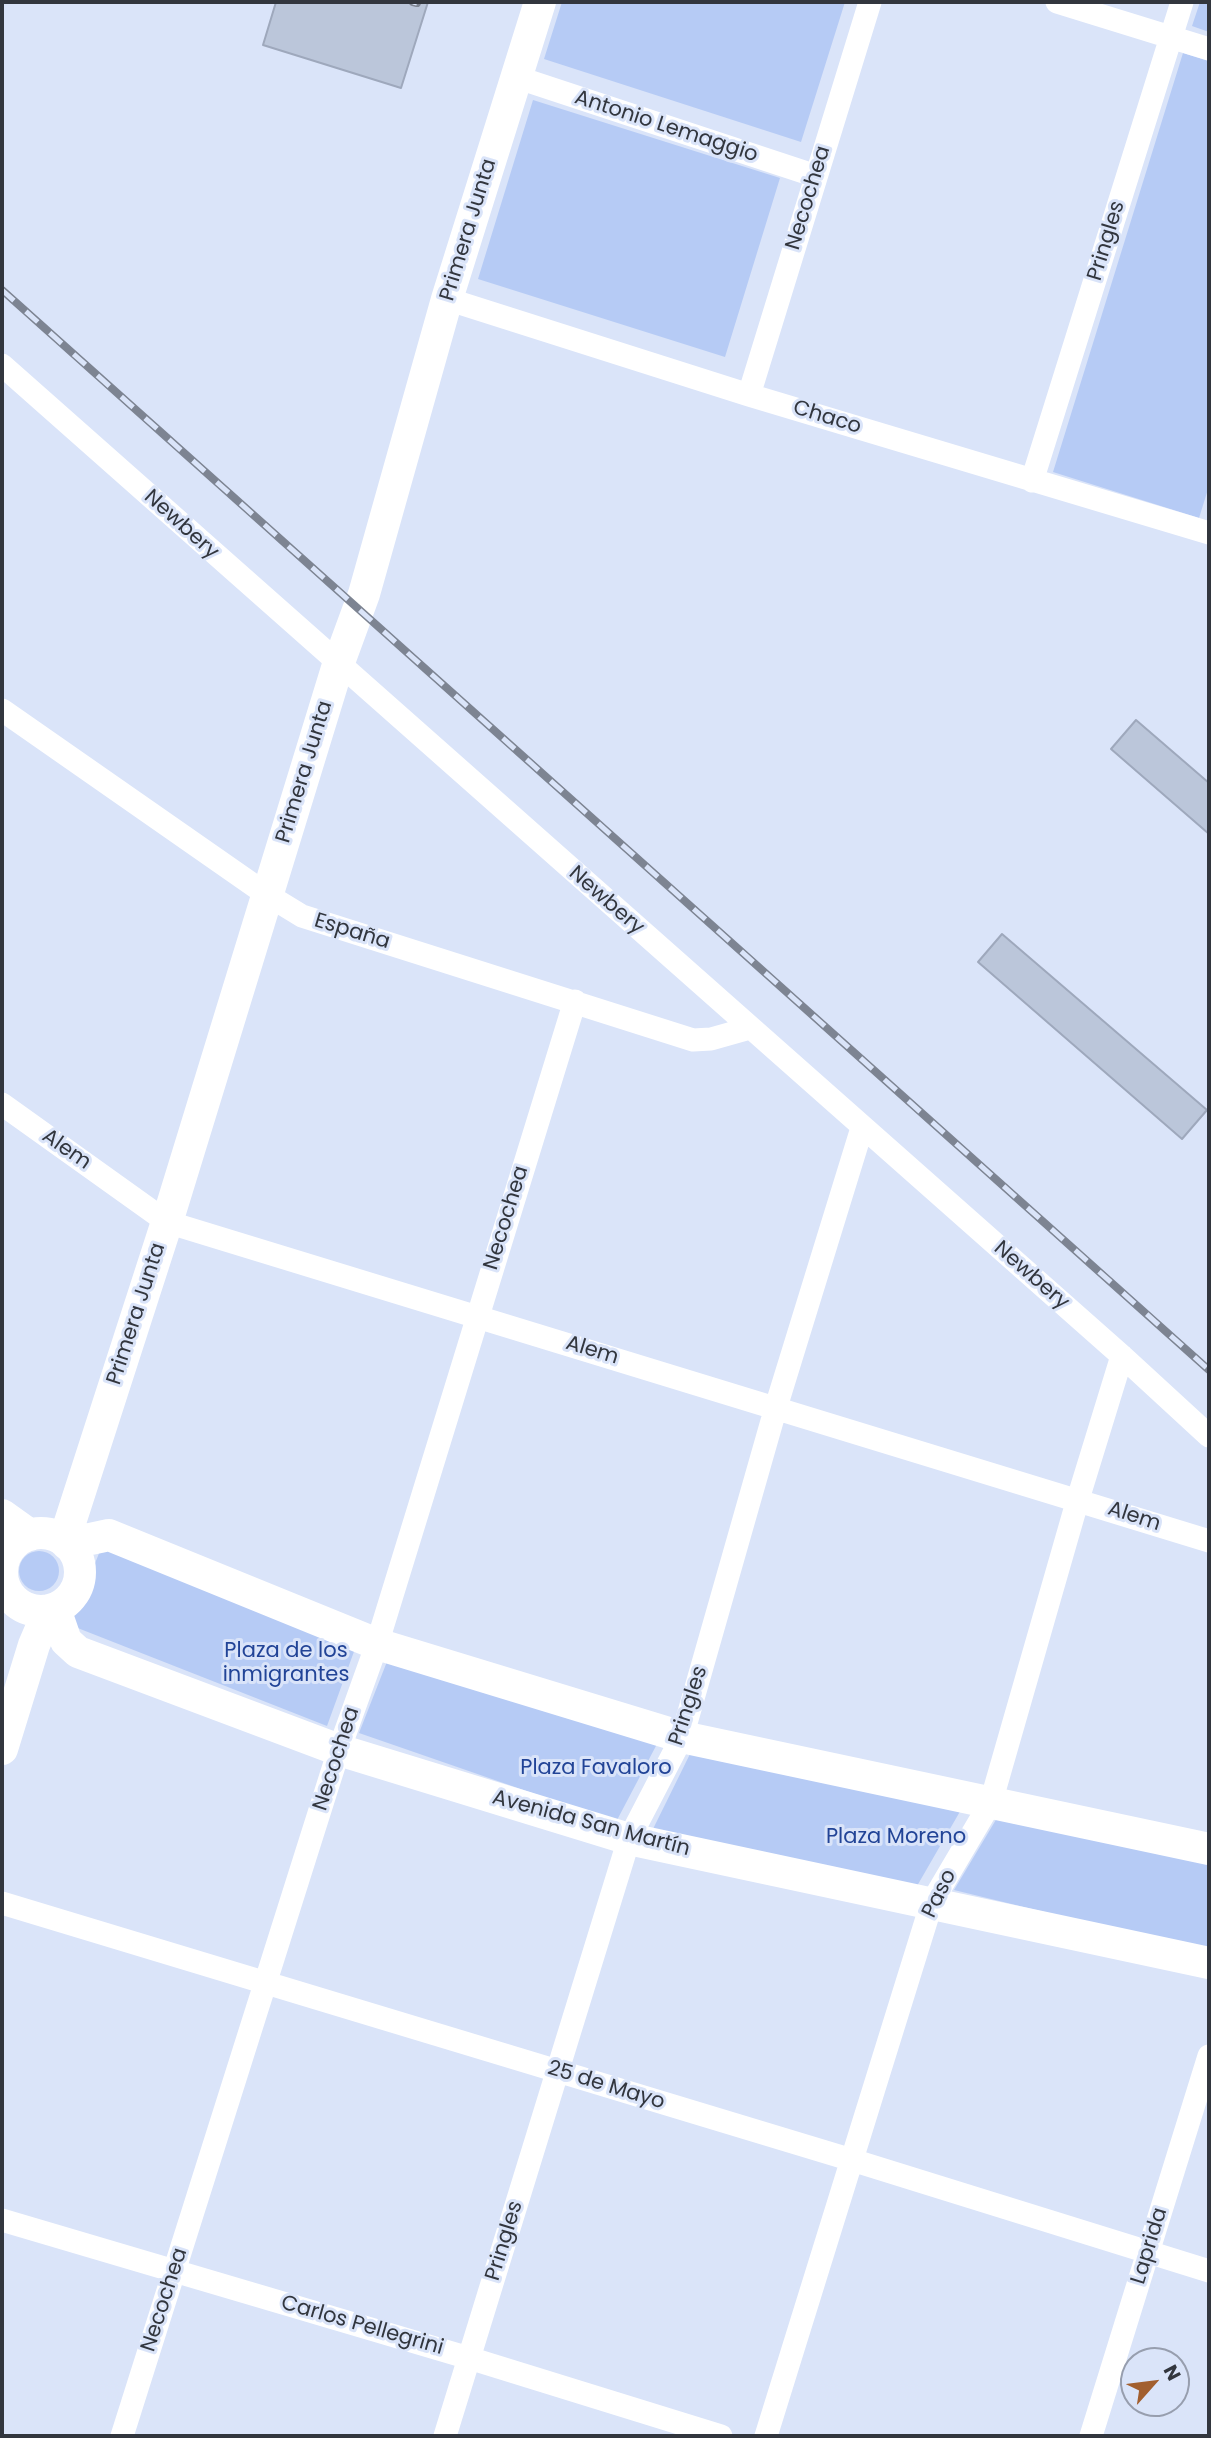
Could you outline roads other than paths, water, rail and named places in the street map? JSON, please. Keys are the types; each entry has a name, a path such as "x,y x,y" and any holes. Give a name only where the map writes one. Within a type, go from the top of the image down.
{"main road":[{"name":"Primera Junta","path":"66,1542 167,1222 266,894 338,665 364,594 447,299 540,2"},
{"path":"2,1515 30,1535"},
{"path":"34,1645 26,1619 6,1587 8,1552 14,1544 30,1535 44,1533 66,1542 109,1535 377,1644 682,1737 1209,1849"},
{"path":"6,1587 29,1610 52,1610 66,1603 79,1584 78,1560 66,1542"},
{"path":"2,1749 34,1645 52,1610"},
{"name":"Avenida San Martín","path":"52,1610 66,1641 78,1652 339,1750 629,1839 1209,1963"}],"street":[{"name":"Necochea","path":"748,395 870,2"},
{"path":"1057,2 1209,49"},
{"name":"Pringles","path":"1032,481 1182,2"},
{"name":"Antonio Lemaggio","path":"516,77 816,176"},
{"name":"Chaco","path":"447,299 748,395 1209,533"},
{"name":"Newbery","path":"4,372 1122,1356 1209,1436"},
{"name":"España","path":"2,710 266,894 302,916 694,1040 711,1040 750,1028"},
{"name":"Necochea","path":"122,2436 339,1750 377,1644 575,1001"},
{"name":"Alem","path":"2,1104 167,1222 1209,1541"},
{"name":"Pringles","path":"445,2436 629,1839 682,1737 776,1407 862,1128"},
{"name":"Paso","path":"766,2436 932,1902 990,1802 1077,1499 1122,1356"},
{"name":"25 de Mayo","path":"2,1903 1209,2271"},
{"name":"Laprida","path":"1091,2436 1209,2056"},
{"name":"Carlos Pellegrini","path":"2,2220 469,2358 721,2436"}],"railway":[{"path":"413,2 417,3"},
{"path":"2,290 1209,1370"}],"park label":[{"name":"Plaza de los inmigrantes","path":"286,1664"},
{"name":"Plaza Favaloro","path":"596,1769"},
{"name":"Plaza Moreno","path":"896,1838"}]}
